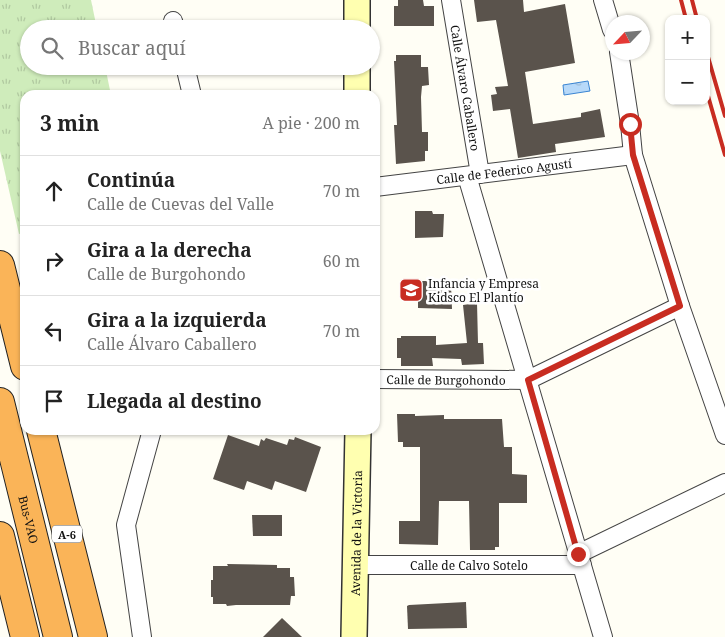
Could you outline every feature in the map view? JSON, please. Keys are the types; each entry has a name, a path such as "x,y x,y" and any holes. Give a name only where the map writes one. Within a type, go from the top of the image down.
{"highway":[{"path":"0,266 20,346"},
{"name":"Bus-VAO","path":"0,402 58,637"},
{"name":"A-6","path":"42,435 93,637"},
{"path":"0,536 25,637"}],"street":[{"path":"357,0 357,20"},
{"name":"Calle Álvaro Caballero","path":"452,0 474,175 528,380 603,637"},
{"path":"603,0 608,15"},
{"path":"620,60 633,155 680,306 725,434"},
{"path":"187,75 191,90"},
{"path":"357,75 358,90"},
{"name":"Calle de Federico Agustí","path":"380,186 633,155"},
{"name":"Calle de Burgohondo","path":"380,379 528,380 680,306"},
{"path":"142,637 126,525 151,435"},
{"name":"Avenida de la Victoria","path":"354,637 358,435"},
{"name":"Calle de Calvo Sotelo","path":"356,565 580,559 725,483"}],"green space":[{"path":"0,0 91,0 95,20 20,20 20,75 107,75 110,90 20,90 20,234 0,151"}],"water":[{"path":"588,81 590,91 564,95 563,85"}],"building":[{"path":"398,0 423,0 424,6 434,6 434,26 394,26 394,6 398,6"},
{"path":"474,0 523,0 524,12 565,4 575,63 525,72 533,124 581,117 581,113 600,109 605,137 555,144 556,152 518,158 510,109 493,111 491,95 497,94 495,87 508,86 496,20 477,22"},
{"path":"396,55 421,55 421,67 428,67 429,85 422,86 421,97 422,132 428,132 428,151 425,151 425,161 396,164 394,125 397,125 394,61 396,61"},
{"path":"415,211 432,211 433,214 444,214 443,237 415,238"},
{"path":"418,281 442,281 443,285 451,285 452,309 418,308"},
{"path":"477,303 478,343 483,343 484,364 462,365 461,359 432,358 433,366 401,366 401,358 397,358 397,338 401,338 401,336 436,336 436,345 467,343 463,305"},
{"path":"397,414 415,414 415,416 444,415 444,419 502,419 504,447 512,447 512,474 527,475 527,503 499,503 499,547 495,547 495,550 470,550 469,501 439,501 438,545 399,544 399,521 420,521 420,447 403,447 403,442 398,442"},
{"path":"228,435 259,446 261,439 264,441 266,438 287,445 289,439 294,440 295,437 321,447 306,492 275,481 272,490 247,481 244,490 213,479"},
{"path":"252,515 282,515 282,536 253,536"},
{"path":"227,564 277,565 277,568 290,568 290,577 294,577 295,596 291,596 290,605 227,606 226,604 213,604 211,580 213,580 213,566 228,566"},
{"path":"466,602 467,628 408,629 407,606 409,605"},
{"path":"282,618 302,637 263,637"}],"railway":[{"path":"681,0 685,15"},
{"path":"692,0 696,15"},
{"path":"709,60 725,116"},
{"path":"710,103 725,155"}],"place":[{"name":"Infancia y Empresa Kidsco El Plantío","path":"411,290"}],"route":[{"path":"578,554 528,380 680,306 633,155 630,124"}]}
